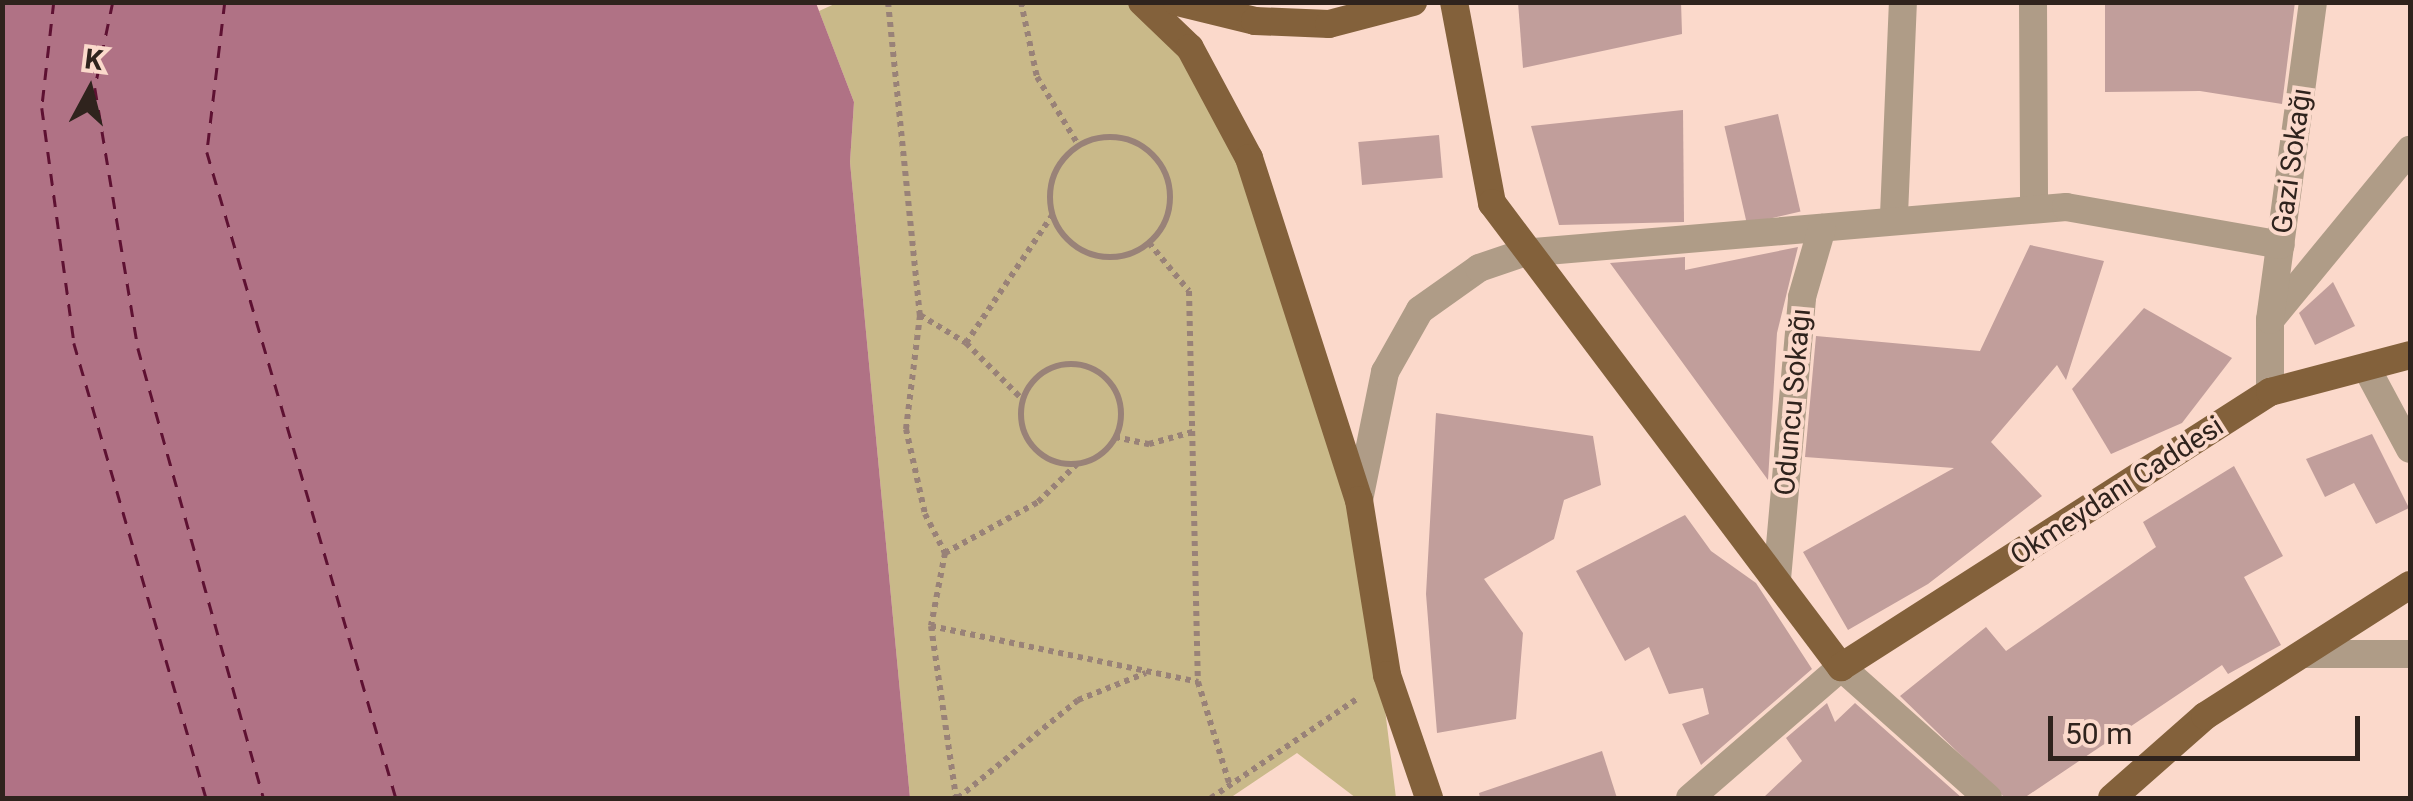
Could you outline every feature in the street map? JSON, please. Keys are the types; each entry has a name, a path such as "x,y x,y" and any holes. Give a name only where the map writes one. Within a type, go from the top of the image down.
{"main road":[{"path":"1142,2 1190,48 1249,158 1359,500 1387,676 1429,798"},
{"path":"1177,2 1255,21 1329,24 1413,2"},
{"path":"1454,2 1492,203 1523,253 1841,667"},
{"name":"Okmeydanı Caddesi","path":"1841,667 2270,392 2410,355"},
{"path":"2112,798 2204,716 2410,584"}],"street":[{"path":"1894,215 1903,2"},
{"path":"2033,2 2034,209"},
{"name":"Gazi Sokağı","path":"2270,392 2270,320 2314,2"},
{"path":"2270,320 2410,150"},
{"path":"1359,500 1385,372 1420,310 1480,268 1523,253 1822,228 1894,215 2034,209 2280,245"},
{"name":"Oduncu Sokağı","path":"1777,579 1802,296 1822,228"},
{"path":"2366,366 2410,449"},
{"path":"2303,654 2410,654"},
{"path":"1690,798 1841,667 1988,798"}],"path":[{"path":"888,2 920,315 906,429 924,514 945,553 931,626 957,798"},
{"path":"1021,2 1036,76 1079,146"},
{"path":"966,343 1053,214 1054,176 1079,146 1136,143 1164,171 1170,210 1149,243 1093,255 1053,214"},
{"path":"1149,243 1189,291 1196,432 1198,682 1230,786"},
{"path":"920,315 966,343 1023,400 1034,447 1077,464"},
{"path":"1023,400 1058,366 1092,369 1115,390 1115,437"},
{"path":"945,553 1038,502 1077,464 1115,437 1149,444 1196,432"},
{"path":"931,626 1198,682"},
{"path":"957,798 1078,700 1150,672"},
{"path":"1210,798 1387,676"}],"shaded area":[{"path":"839,2 1142,3 1249,158 1359,500 1396,798 1356,798 1297,753 1230,798 910,798 850,162 854,102 819,11"},
{"path":"2,3 816,3 854,102 850,162 910,798 3,798"}],"building":[{"path":"1518,2 1681,2 1682,34 1523,68"},
{"path":"2105,2 2295,2 2282,104 2200,91 2105,92"},
{"path":"1683,110 1684,222 1559,225 1531,126"},
{"path":"1778,114 1800,211 1747,224 1724,126"},
{"path":"1439,135 1443,178 1362,185 1358,142"},
{"path":"2030,245 2104,261 2066,380 2057,365 1991,442 2042,496 1928,584 1848,630 1803,552 1954,468 1805,457 1816,336 1980,351"},
{"path":"1798,247 1777,333 1768,480 1610,263 1685,257 1685,270"},
{"path":"2333,282 2355,326 2315,345 2299,313"},
{"path":"2144,308 2232,358 2182,423 2111,454 2072,389"},
{"path":"1436,413 1593,436 1601,485 1564,500 1554,539 1484,579 1523,633 1516,719 1437,733 1426,594"},
{"path":"2372,434 2409,508 2376,524 2354,483 2325,497 2306,459"},
{"path":"2234,466 2283,556 2244,577 2281,645 2228,674 2222,665 2024,798 2005,798 1900,696 1986,627 2006,651 2156,547 2143,522"},
{"path":"1685,515 1711,551 1756,583 1812,669 1701,765 1682,724 1709,714 1703,688 1669,694 1649,647 1625,661 1576,571"},
{"path":"1827,703 1835,722 1855,703 1962,798 1763,798 1802,761 1786,738"},
{"path":"1602,751 1617,798 1480,798 1479,793"}],"ferry route":[{"path":"54,2 42,108 74,343 206,798"},
{"path":"113,2 95,88 138,348 264,798"},
{"path":"225,2 207,152 396,798"}]}
